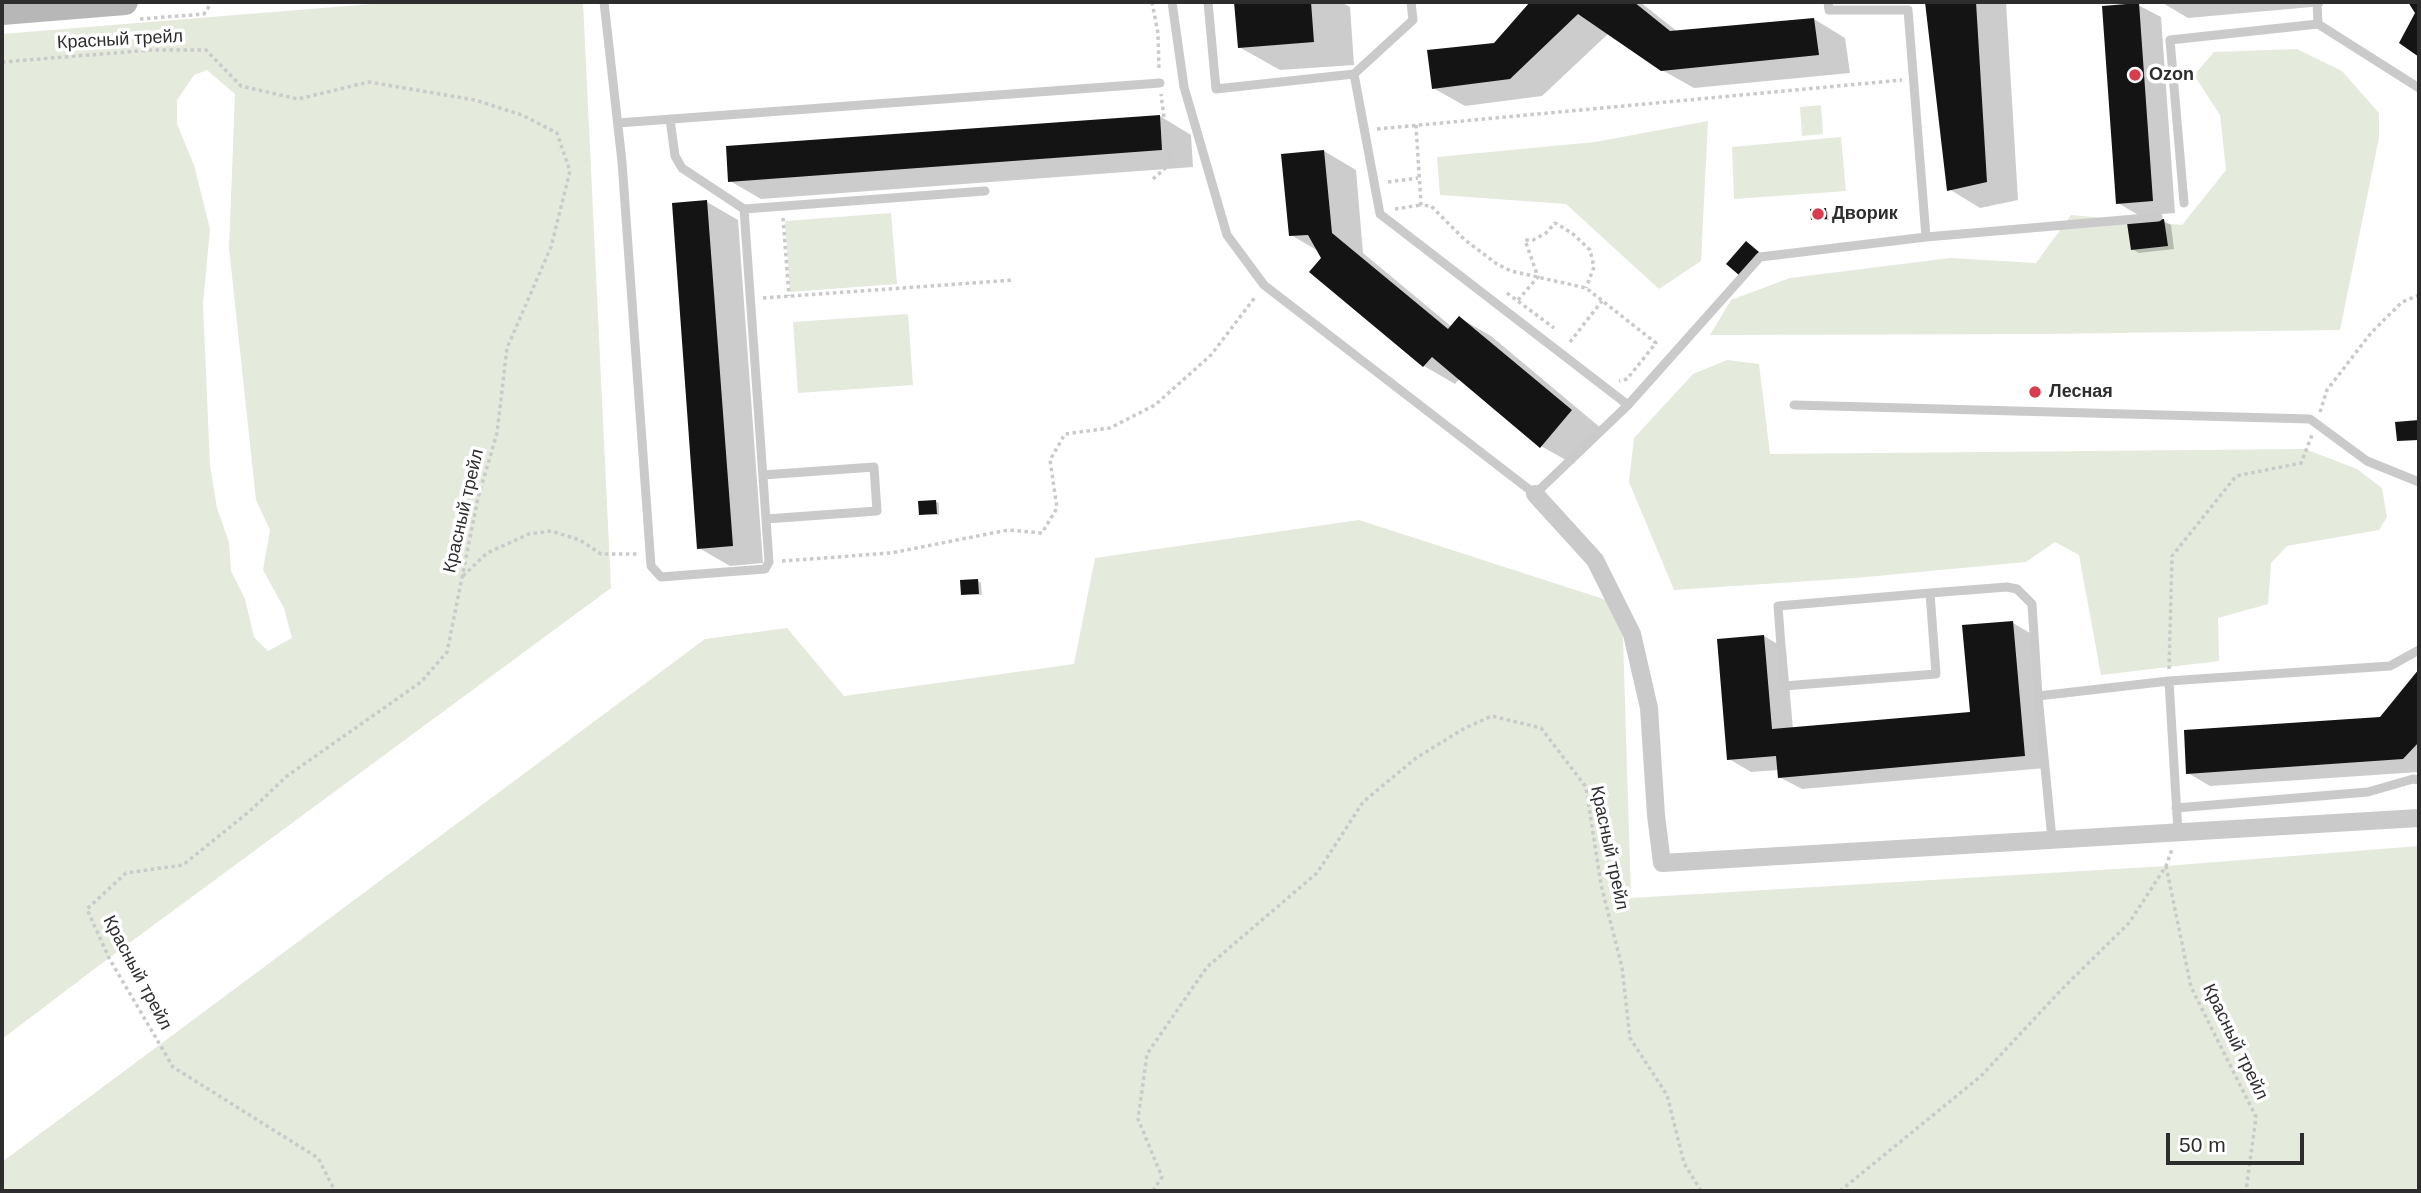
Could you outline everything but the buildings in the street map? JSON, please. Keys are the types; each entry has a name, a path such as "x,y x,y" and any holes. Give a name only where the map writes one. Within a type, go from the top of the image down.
{"main road":[{"path":"2,12 125,2"}],"street":[{"path":"1535,494 1594,560 1632,634 1649,708 1662,863 2419,818"}],"lane":[{"path":"604,2 618,123 651,554 654,571 661,577 765,569 769,562 744,209"},
{"path":"1172,2 1184,87 1227,234 1264,285 1535,494 1628,405 1760,257 1926,237 2158,217"},
{"path":"1208,2 1216,89 1354,74 1413,20 1411,2"},
{"path":"1828,2 1829,10 1908,10 1926,237"},
{"path":"2317,2 2318,24"},
{"path":"2184,202 2170,40 2318,24 2419,88"},
{"path":"1354,74 1380,214 1628,405"},
{"path":"618,123 1160,83"},
{"path":"670,119 675,156 682,168 744,209 985,191"},
{"path":"1794,405 2310,419 2367,461 2419,482"},
{"path":"763,475 873,467 877,511 766,519"},
{"path":"1930,593 1936,674 1784,686 1778,606 1930,593 2007,587 2017,589 2032,604 2052,839"},
{"path":"2038,696 2169,681 2390,666 2419,650"},
{"path":"2169,681 2178,832"},
{"path":"2176,808 2368,792 2413,779 2419,780"}],"path":[{"name":"Красный трейл","path":"2,62 151,50 206,50 241,86 298,99 369,82 475,100 522,115 557,133 570,171 551,247 507,348 498,433 478,498 447,652 421,682 287,776 251,810 183,865 126,873 88,909 109,958 173,1067 317,1158 335,1191"},
{"path":"1364,130 1913,79"},
{"path":"1416,125 1421,205"},
{"path":"1386,183 1419,178"},
{"path":"1390,202 1398,215"},
{"path":"782,206 789,296"},
{"path":"1393,209 1431,206 1465,240 1497,264 1511,271 1586,288 1602,300 1656,343 1627,379 1617,381"},
{"path":"1538,277 1525,240 1533,240 1546,233 1555,223 1572,233 1590,250 1594,267 1586,288"},
{"path":"1518,300 1538,277"},
{"path":"750,299 1014,280"},
{"path":"769,562 891,553 1008,530 1042,533 1057,508 1050,460 1065,434 1110,428 1155,405 1211,355 1264,285"},
{"path":"1506,292 1560,334"},
{"path":"2169,681 2172,556 2236,476 2301,463 2327,390 2371,333 2402,302 2419,295"},
{"path":"1579,350 1570,342 1602,300"},
{"path":"462,578 487,553 528,534 551,531 580,540 601,554 651,554"},
{"name":"Красный трейл","path":"1153,1191 1162,1177 1138,1119 1147,1054 1207,967 1317,873 1363,802 1416,758 1465,728 1492,716 1541,728 1586,788 1601,885 1622,967 1630,1038 1667,1095 1684,1163 1701,1191"},
{"name":"Красный трейл","path":"1840,1191 1981,1076 2062,989 2129,923 2166,866 2191,987 2256,1117 2246,1191"}],"shaded area":[{"path":"396,2 583,2 611,588 2,1039 2,34","holes":["207,70 235,94 229,248 256,500 270,530 263,570 284,608 292,638 268,651 254,637 245,599 231,571 229,542 217,508 210,465 203,304 210,229 194,165 177,124 177,100 194,75"]},
{"path":"2297,49 2342,71 2379,113 2379,138 2340,330 1710,335 1731,300 1790,278 1950,258 2036,263 2071,215 2182,225 2226,170 2220,115 2194,75 2214,52"},
{"path":"1821,105 1823,134 1802,136 1800,107"},
{"path":"1708,121 1701,261 1659,289 1566,204 1440,195 1437,157 1595,142"},
{"path":"1841,137 1846,191 1734,199 1732,147"},
{"path":"891,213 897,284 790,292 785,221"},
{"path":"908,314 913,385 798,393 793,322"},
{"path":"1727,360 1759,364 1770,454 2305,449 2357,469 2382,488 2387,517 2379,530 2287,546 2271,563 2268,604 2218,618 2219,661 2101,675 2079,555 2055,542 2026,562 1855,578 1674,590 1629,482 1634,438 1693,374"},
{"path":"1359,520 1622,605 1631,898 2166,866 2419,846 2418,1191 2,1191 2,1162 705,639 787,628 844,696 1074,664 1095,558"}],"place":[{"name":"Ozon","path":"2135,75"},
{"name":"Дворик","path":"1818,214"},
{"name":"Лесная","path":"2035,392"}]}
